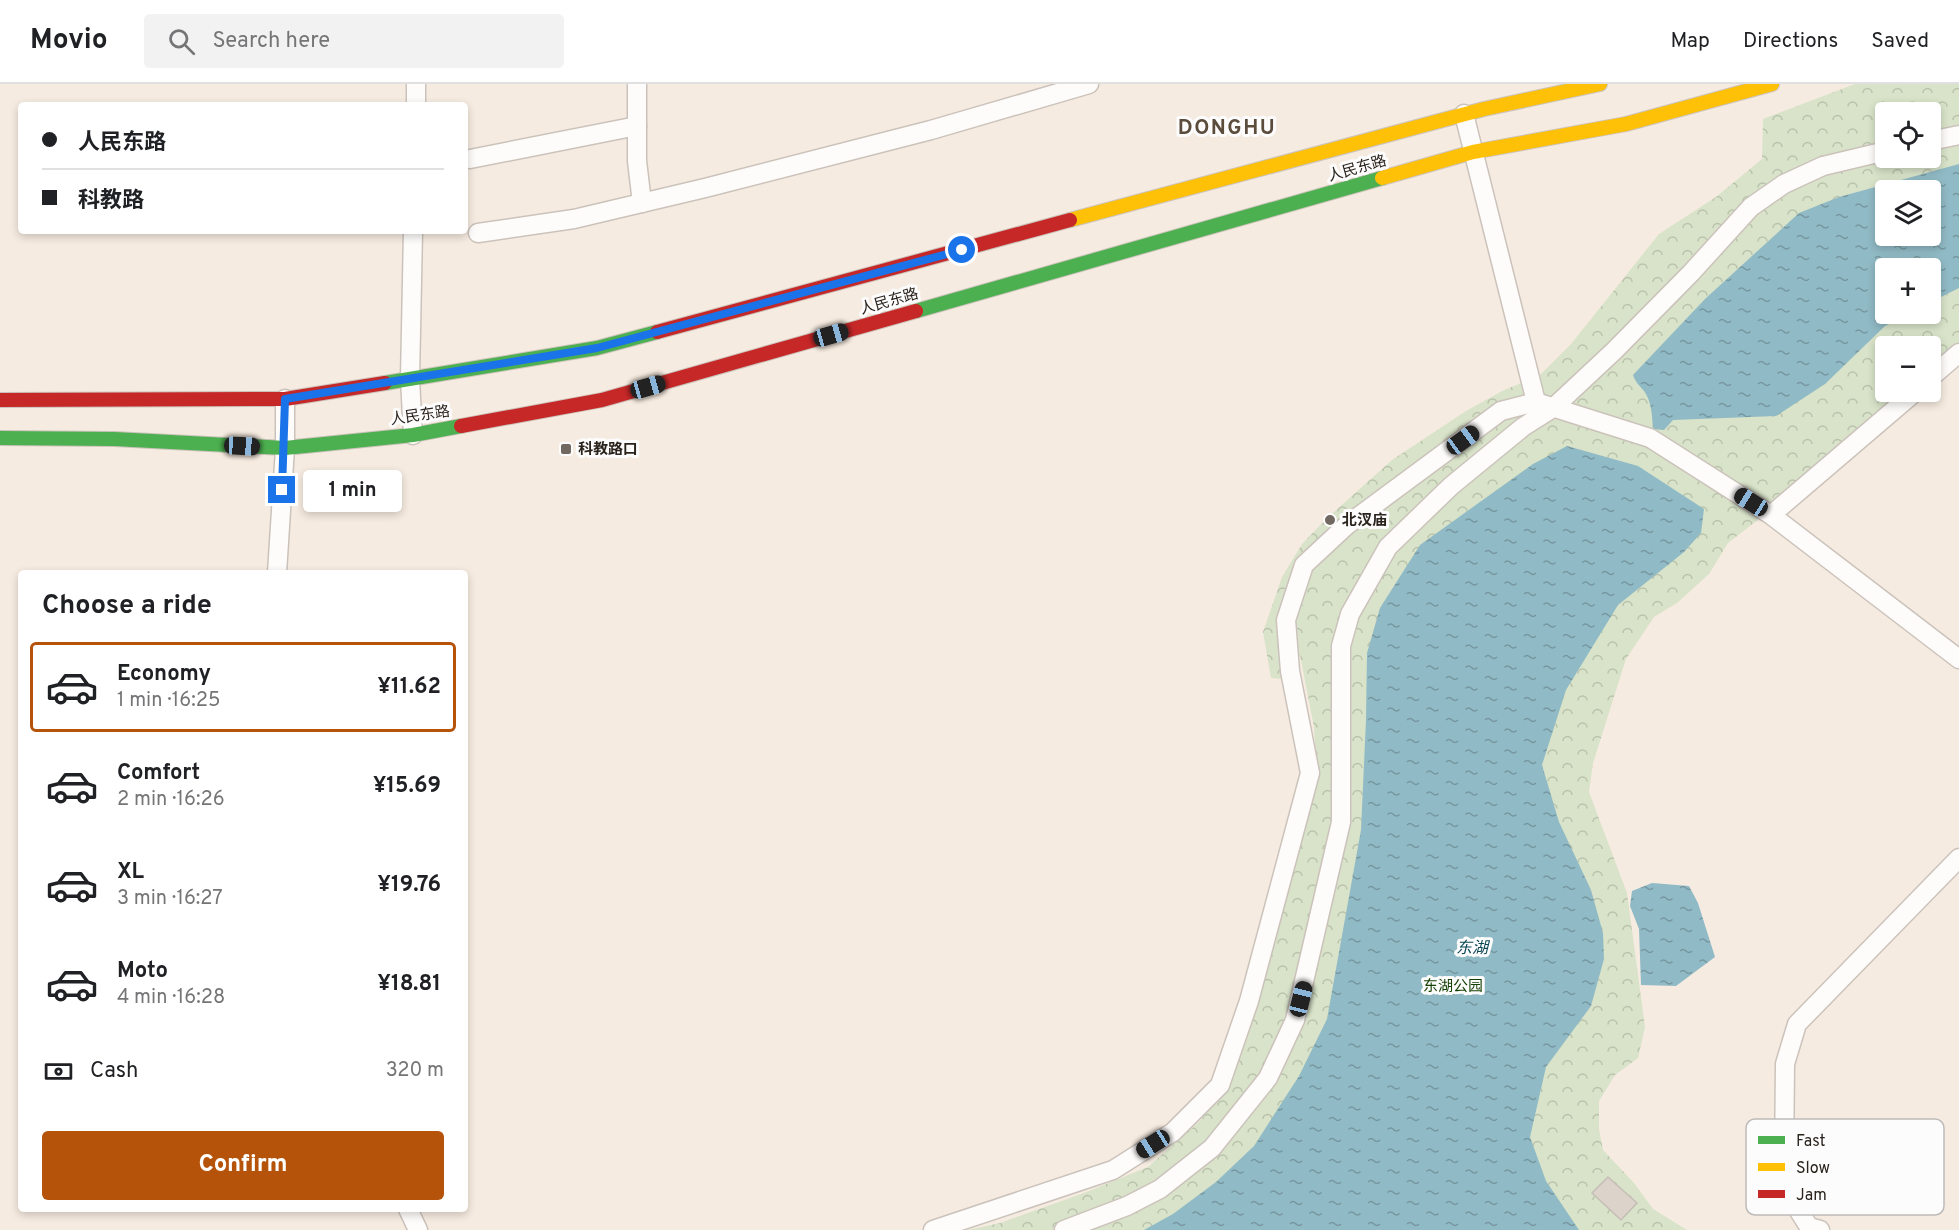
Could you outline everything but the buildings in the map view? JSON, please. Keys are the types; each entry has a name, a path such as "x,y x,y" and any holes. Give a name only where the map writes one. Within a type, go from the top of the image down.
{"main road":[{"name":"人民东路","path":"0,400 285,399 597,348 1464,114 1600,84"},
{"name":"人民东路","path":"0,438 114,439 285,448 413,435 602,400 1473,152 1626,124 1772,84"}],"street":[{"path":"416,84 416,102"},
{"path":"637,84 637,161 642,203"},
{"path":"478,233 574,219 642,203 931,130 1052,89 1089,84"},
{"path":"1464,114 1545,405"},
{"path":"470,159 637,126"},
{"path":"1941,139 1959,135"},
{"path":"1064,1230 1127,1206 1160,1189 1212,1148 1268,1078 1295,1020 1341,822 1341,646 1350,614 1389,547 1451,486 1523,427 1652,312 1751,207 1784,184 1823,166 1875,154"},
{"path":"413,234 410,379 413,435"},
{"path":"1941,369 1959,353"},
{"path":"277,570 285,448 285,399"},
{"path":"1771,515 1903,402"},
{"path":"933,1230 1113,1170 1173,1132 1220,1085 1249,1001 1310,773 1290,671 1286,620 1304,565 1347,525 1501,411 1545,405 1650,438 1771,515 1959,659"},
{"path":"1784,1119 1785,1064 1797,1024 1959,858"},
{"path":"409,1212 418,1230"},
{"path":"1801,1215 1809,1227 1820,1230"}],"green space":[{"name":"东湖公园","path":"1855,84 1959,84 1959,364 1941,376 1941,336 1875,336 1875,402 1904,402 1830,464 1728,543 1709,574 1677,603 1654,617 1626,659 1593,763 1589,792 1627,893 1645,1027 1638,1058 1615,1075 1599,1101 1599,1129 1603,1150 1634,1183 1653,1209 1687,1230 968,1230 1000,1223 1148,1167 1200,1121 1233,1078 1255,1009 1317,776 1314,727 1300,655 1284,679 1271,678 1263,632 1282,577 1302,544 1325,520 1392,460 1466,411 1504,390 1539,376 1571,344 1659,234 1716,197 1762,159 1763,119"}],"water":[{"path":"1959,164 1959,288 1941,297 1941,258 1875,258 1875,324 1889,324 1825,384 1776,416 1673,420 1664,430 1653,429 1649,400 1633,375 1705,299 1799,213 1839,197 1875,187 1875,246 1941,246 1941,180 1901,180"},
{"name":"东湖","path":"1567,446 1638,466 1704,509 1701,533 1684,552 1618,605 1566,690 1542,765 1559,822 1591,890 1603,933 1604,959 1591,1006 1546,1067 1530,1137 1546,1181 1579,1230 1144,1230 1173,1214 1216,1182 1254,1146 1299,1076 1327,1019 1361,830 1367,653 1380,608 1420,545 1533,464"},
{"path":"1652,883 1689,886 1698,903 1715,957 1676,986 1641,985 1639,929 1630,906 1632,891"}],"traffic: fast":[{"path":"916,311 1382,178"},
{"path":"385,383 597,348 657,332"},
{"path":"0,438 114,439 285,448 413,435 461,426"}],"traffic: slow":[{"path":"1070,220 1484,109 1600,84"},
{"path":"1382,178 1473,152 1626,124 1772,84"}],"traffic: jam":[{"path":"657,332 1070,220"},
{"path":"461,426 602,400 916,311"},
{"path":"0,400 285,399 385,383"}],"place":[{"name":"科教路口","path":"566,449"},
{"name":"北汊庙","path":"1330,520"}],"district":[{"name":"DONGHU","path":"1227,127"}],"route":[{"path":"282,490 285,399 597,348 962,250"}]}
